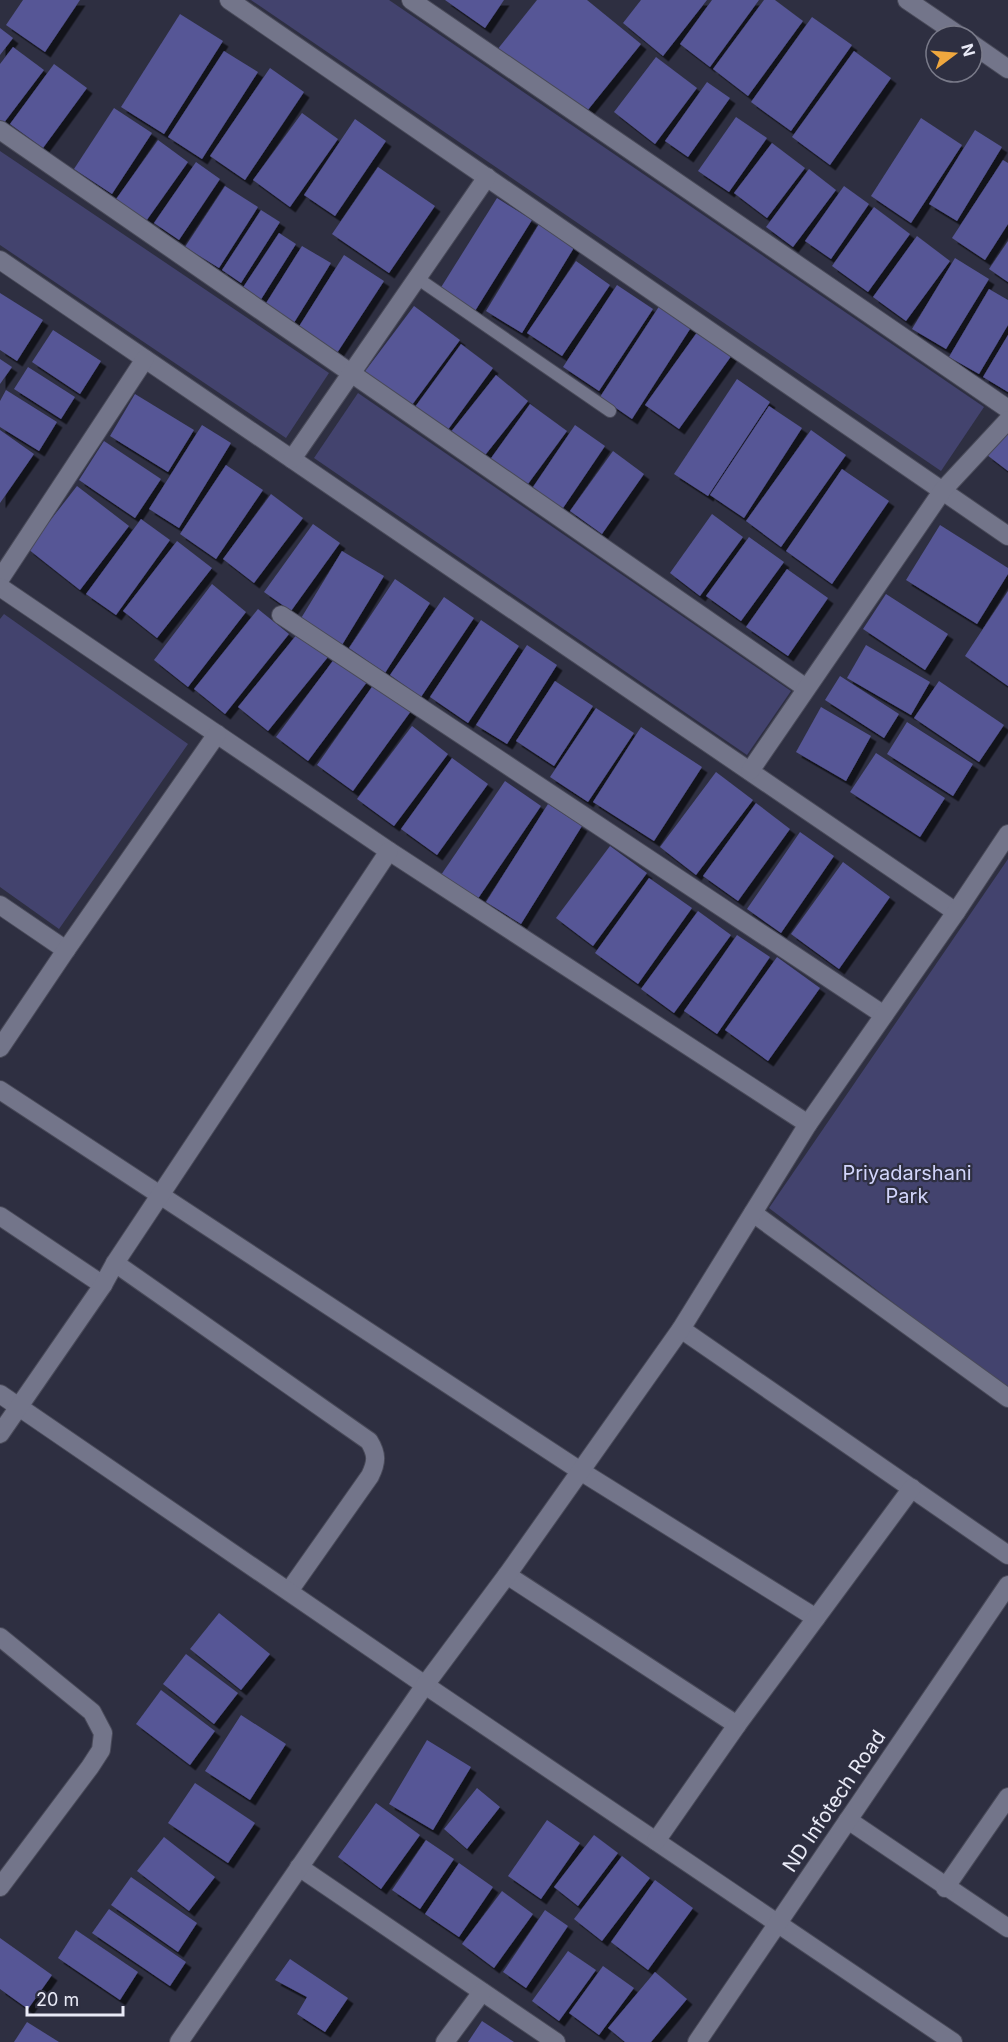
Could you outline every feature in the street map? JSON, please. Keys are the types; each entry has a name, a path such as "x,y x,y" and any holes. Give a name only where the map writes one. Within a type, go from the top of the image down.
{"street":[{"path":"229,0 1008,536"},
{"path":"411,0 1008,409"},
{"path":"907,0 942,24"},
{"path":"984,52 1008,69"},
{"path":"0,130 806,688"},
{"path":"292,459 487,177"},
{"path":"0,260 956,912"},
{"path":"0,579 145,359"},
{"path":"750,771 943,490 1008,420"},
{"path":"0,587 388,851 808,1124"},
{"path":"281,615 884,1014"},
{"path":"0,1048 217,734"},
{"path":"178,2042 425,1684 582,1472 681,1329 808,1124 1008,834"},
{"path":"0,1434 103,1285 115,1263 388,851"},
{"path":"0,905 66,950"},
{"path":"0,1090 582,1472 816,1618"},
{"path":"753,1213 1008,1398"},
{"path":"0,1216 103,1285"},
{"path":"115,1263 369,1441 375,1450 376,1463 370,1476 289,1591"},
{"path":"681,1329 1008,1555"},
{"path":"0,1394 953,2042"},
{"path":"656,1841 737,1725 912,1488"},
{"path":"507,1575 737,1725"},
{"name":"ND Infotech Road","path":"697,2042 1008,1585"},
{"path":"0,1637 92,1712 103,1733 101,1750 90,1767 0,1887"},
{"path":"945,1888 1008,1797"},
{"path":"848,1820 945,1888 1008,1928"},
{"path":"299,1867 556,2042"},
{"path":"445,2042 482,1992"}],"lane":[{"path":"417,278 610,411"}],"green space":[{"path":"251,0 389,0 984,407 941,471"},
{"path":"0,151 329,373 286,438 0,245"},
{"path":"358,393 791,691 747,755 314,458"},
{"path":"4,614 188,744 59,929 0,887 0,619"},
{"name":"Priyadarshani Park","path":"1008,859 1008,1390 769,1208"}],"building":[{"path":"23,0 80,0 45,52 6,25"},
{"path":"445,0 504,0 485,28"},
{"path":"537,0 587,0 641,44 583,116 497,50"},
{"path":"641,0 707,0 663,56 623,23"},
{"path":"712,0 759,0 710,67 680,44"},
{"path":"764,0 775,0 803,21 748,96 713,69"},
{"path":"180,14 223,41 164,134 121,107"},
{"path":"812,17 852,45 791,131 751,102"},
{"path":"0,28 13,38 0,55"},
{"path":"13,47 44,70 0,128 0,64"},
{"path":"224,51 258,72 202,159 168,137"},
{"path":"854,51 891,78 830,165 792,137"},
{"path":"656,57 697,88 655,144 614,112"},
{"path":"54,64 87,88 43,148 10,124"},
{"path":"270,68 304,92 245,180 210,156"},
{"path":"707,82 730,98 688,157 665,141"},
{"path":"114,108 152,133 112,194 74,169"},
{"path":"302,113 338,139 290,207 253,180"},
{"path":"736,117 767,138 729,192 698,171"},
{"path":"921,118 962,145 911,223 871,196"},
{"path":"355,119 386,141 335,216 304,195"},
{"path":"975,130 1002,147 957,221 929,204"},
{"path":"158,140 188,162 144,224 114,202"},
{"path":"772,143 805,168 767,218 734,193"},
{"path":"1003,160 1008,163 1008,224 985,260 952,238"},
{"path":"196,162 220,179 179,240 154,223"},
{"path":"378,167 435,206 389,273 332,234"},
{"path":"809,169 836,190 793,247 766,227"},
{"path":"225,186 258,207 219,268 185,247"},
{"path":"844,186 869,204 831,259 805,241"},
{"path":"497,198 532,220 475,311 440,289"},
{"path":"874,207 910,234 868,292 832,266"},
{"path":"261,210 280,222 241,283 222,270"},
{"path":"539,224 575,246 522,333 486,311"},
{"path":"279,233 296,244 260,301 242,289"},
{"path":"917,236 950,261 906,321 873,297"},
{"path":"1008,241 1008,282 989,269"},
{"path":"302,246 331,263 292,326 263,308"},
{"path":"344,255 384,281 337,353 298,328"},
{"path":"955,258 989,279 946,349 912,329"},
{"path":"576,261 610,285 562,356 527,333"},
{"path":"617,285 653,309 599,391 563,367"},
{"path":"989,289 1008,300 1008,325 979,374 949,357"},
{"path":"0,293 43,320 17,361 0,350"},
{"path":"660,305 692,326 632,419 600,397"},
{"path":"414,306 460,340 409,409 363,374"},
{"path":"53,330 101,361 80,394 32,362"},
{"path":"698,331 732,355 679,429 645,405"},
{"path":"1008,335 1008,392 983,377"},
{"path":"461,344 493,368 447,431 415,407"},
{"path":"0,359 12,367 0,384"},
{"path":"28,367 75,397 61,419 14,389"},
{"path":"496,375 528,401 482,459 450,433"},
{"path":"737,379 770,402 708,496 674,474"},
{"path":"6,390 57,422 39,451 0,427 0,401"},
{"path":"135,394 194,430 168,472 110,436"},
{"path":"530,404 567,431 525,488 489,461"},
{"path":"769,406 802,428 744,518 710,495"},
{"path":"202,425 231,443 179,528 149,509"},
{"path":"575,425 605,446 561,511 531,490"},
{"path":"1008,426 1008,471 987,455"},
{"path":"0,430 34,454 0,503"},
{"path":"811,430 846,455 781,547 746,521"},
{"path":"104,441 161,479 135,518 79,480"},
{"path":"613,451 644,474 602,534 570,511"},
{"path":"226,465 263,490 216,559 180,534"},
{"path":"842,469 889,501 832,584 786,551"},
{"path":"77,486 129,526 80,590 28,549"},
{"path":"271,494 303,518 254,583 223,559"},
{"path":"712,514 743,537 700,596 670,573"},
{"path":"141,519 170,540 116,615 86,594"},
{"path":"313,524 340,543 291,611 264,592"},
{"path":"940,525 1008,568 1008,574 977,624 906,580"},
{"path":"749,537 784,562 741,621 706,596"},
{"path":"177,541 212,568 157,638 123,611"},
{"path":"342,551 384,576 342,645 300,620"},
{"path":"787,569 828,598 788,656 746,627"},
{"path":"395,579 430,603 385,673 349,648"},
{"path":"212,584 246,612 188,687 154,660"},
{"path":"1008,591 1008,686 965,656"},
{"path":"886,594 948,634 925,670 863,629"},
{"path":"444,597 474,618 421,697 390,675"},
{"path":"258,609 289,634 225,714 194,689"},
{"path":"481,620 519,646 468,723 430,697"},
{"path":"298,633 328,657 268,731 238,707"},
{"path":"527,645 557,665 507,744 476,725"},
{"path":"866,645 930,682 911,715 847,678"},
{"path":"335,658 367,682 308,761 276,737"},
{"path":"840,676 899,714 884,738 825,700"},
{"path":"555,681 593,706 554,766 516,741"},
{"path":"939,681 1004,725 979,762 914,718"},
{"path":"374,684 411,711 353,791 317,765"},
{"path":"821,707 871,736 846,781 796,752"},
{"path":"596,708 634,733 588,802 550,777"},
{"path":"907,722 973,764 953,796 887,754"},
{"path":"412,726 448,754 394,826 357,799"},
{"path":"641,727 702,767 654,841 593,802"},
{"path":"876,753 945,798 920,837 850,792"},
{"path":"452,758 488,784 437,855 401,829"},
{"path":"716,772 753,800 696,875 660,847"},
{"path":"505,781 541,806 477,900 441,875"},
{"path":"756,803 790,829 738,901 703,876"},
{"path":"548,804 582,826 521,924 486,902"},
{"path":"800,832 834,856 781,933 747,909"},
{"path":"610,846 647,873 593,946 556,918"},
{"path":"843,862 890,897 839,969 791,934"},
{"path":"649,878 692,908 638,984 595,953"},
{"path":"698,911 731,935 674,1013 641,989"},
{"path":"737,935 770,957 717,1034 684,1011"},
{"path":"777,957 820,988 768,1061 725,1030"},
{"path":"219,1613 270,1654 241,1690 190,1649"},
{"path":"186,1654 238,1693 214,1724 163,1684"},
{"path":"161,1690 215,1731 190,1765 136,1724"},
{"path":"241,1715 286,1744 250,1800 205,1771"},
{"path":"427,1740 471,1767 433,1830 389,1804"},
{"path":"195,1783 255,1823 228,1863 168,1823"},
{"path":"477,1788 500,1807 467,1849 444,1829"},
{"path":"376,1803 420,1835 381,1889 338,1857"},
{"path":"547,1820 580,1843 541,1899 508,1876"},
{"path":"594,1835 618,1853 578,1906 554,1887"},
{"path":"164,1837 215,1877 189,1911 137,1871"},
{"path":"426,1840 454,1859 420,1909 392,1890"},
{"path":"622,1856 650,1878 602,1941 574,1919"},
{"path":"459,1863 493,1887 459,1937 425,1914"},
{"path":"131,1877 197,1923 178,1952 111,1905"},
{"path":"655,1880 693,1908 648,1970 611,1942"},
{"path":"502,1891 533,1914 494,1968 462,1944"},
{"path":"109,1909 186,1962 170,1986 92,1933"},
{"path":"545,1910 568,1926 526,1988 503,1972"},
{"path":"76,1930 138,1972 120,2000 58,1958"},
{"path":"0,1938 52,1975 28,2009 0,1989"},
{"path":"568,1951 596,1970 559,2021 532,2001"},
{"path":"290,1959 348,1998 325,2032 297,2014 307,1997 275,1980"},
{"path":"603,1966 634,1988 599,2035 569,2013"},
{"path":"655,1972 687,1999 651,2042 625,2042 608,2028"},
{"path":"482,2021 514,2042 468,2042"},
{"path":"27,2022 59,2042 14,2042"}]}
